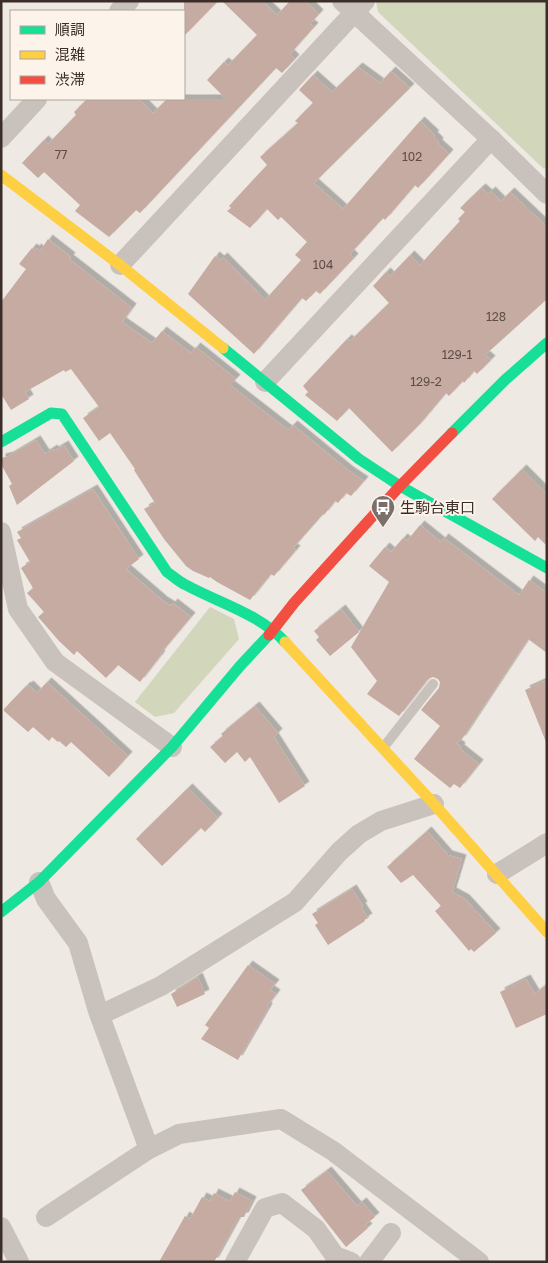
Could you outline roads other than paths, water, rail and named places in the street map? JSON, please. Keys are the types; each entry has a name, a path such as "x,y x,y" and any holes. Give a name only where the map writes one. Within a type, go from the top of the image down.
{"street":[{"path":"120,10 129,1"},
{"path":"120,265 354,5 547,194"},
{"path":"1,138 35,100"},
{"path":"264,382 491,139"},
{"path":"1,174 120,265 359,459 400,486 547,568"},
{"path":"1,912 39,882 172,747 240,666 274,630 294,603 400,486 506,379 547,343"},
{"path":"1,442 51,413 62,414 167,572 185,585 274,630 434,804 547,932"},
{"path":"1,532 18,610 55,662 172,747"},
{"path":"100,1016 161,986 294,902 358,834 380,821 434,804"},
{"path":"496,874 547,843"},
{"path":"39,882 46,899 78,943 100,1016 149,1149"},
{"path":"46,1217 149,1149 179,1134 281,1119 333,1151 479,1262"},
{"path":"235,1262 266,1208 282,1203 316,1230 335,1256 351,1262"},
{"path":"1,1227 19,1262"},
{"path":"369,1262 391,1233"}],"lane":[{"path":"383,748 433,684"}],"place":[{"name":"生駒台東口","path":"383,528"}]}
